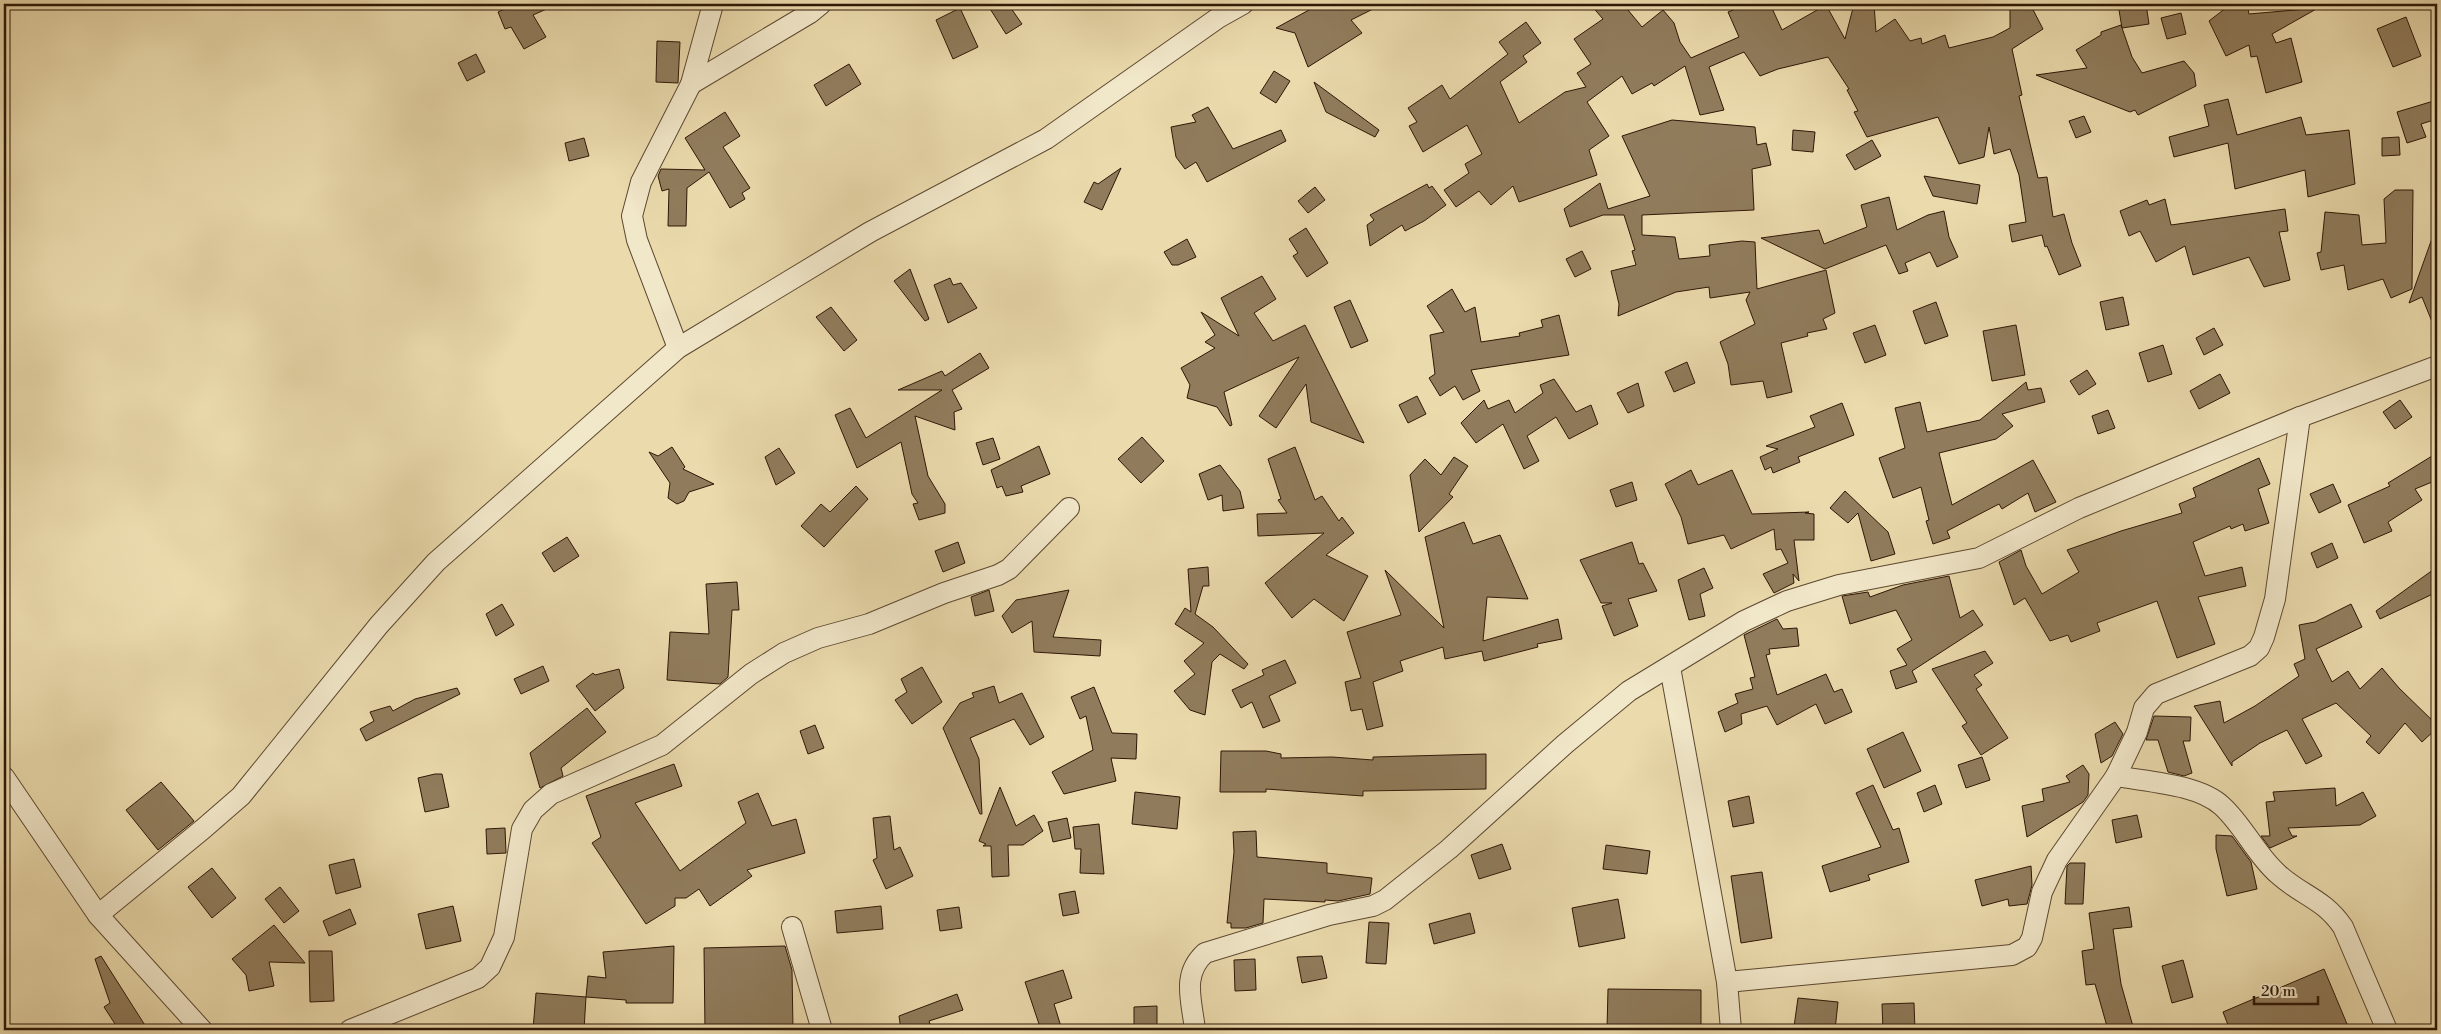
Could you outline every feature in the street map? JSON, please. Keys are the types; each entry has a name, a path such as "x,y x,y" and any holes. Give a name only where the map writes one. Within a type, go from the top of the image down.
{"street":[{"path":"678,348 637,240 632,216 641,182 691,84 713,4"},
{"path":"691,84 810,13 821,4"},
{"path":"98,915 241,796 379,625 436,562 678,348 870,232 1046,139 1218,18 1243,4"},
{"path":"1195,1030 1189,976 1195,962 1205,953 1329,915 1373,906 1385,900 1449,849 1565,744 1629,691 1744,621 1787,600 1839,585 1979,558 2079,508 2300,417 2437,366"},
{"path":"1728,982 2012,955 2027,947 2032,938 2042,892 2057,860 2116,776 2136,732 2144,708 2156,694 2250,656 2258,648 2275,599 2300,417"},
{"path":"350,1030 478,978 490,967 504,938 522,830 533,810 551,794 662,745 752,674 784,653 818,638 869,624 1009,569 1069,508"},
{"path":"1670,667 1728,982 1731,1030"},
{"path":"2116,776 2200,792 2223,807 2275,872 2322,903 2334,914 2343,927 2387,1030"},
{"path":"4,778 98,915 202,1030"},
{"path":"792,927 822,1030"}],"building":[{"path":"516,4 558,4 533,15 546,37 524,49 511,27 505,29 498,12"},
{"path":"987,4 1008,4 1022,24 1006,34"},
{"path":"1320,4 1383,4 1351,20 1362,33 1308,67 1295,33 1276,28"},
{"path":"1590,4 1623,4 1642,27 1663,10 1674,23 1680,42 1691,58 1739,37 1728,12 1748,4 1770,4 1782,30 1826,5 1845,39 1854,4 1874,4 1876,32 1895,19 1910,41 1921,38 1922,44 1945,35 1949,48 1993,37 2010,28 2010,4 2030,4 2043,29 2012,49 2022,95 2019,96 2038,178 2047,177 2053,217 2064,214 2081,266 2059,275 2047,246 2045,247 2042,235 2012,242 2009,225 2026,222 2019,175 2010,149 1994,154 1989,127 1984,157 1959,164 1938,117 1867,137 1854,112 1858,111 1847,90 1849,89 1828,57 1778,69 1760,76 1744,52 1709,67 1724,110 1700,115 1685,66 1654,86 1652,83 1632,94 1622,76 1587,102 1609,136 1589,150 1597,175 1519,202 1513,186 1491,205 1479,191 1456,207 1444,190 1469,173 1465,164 1482,154 1467,125 1423,152 1409,126 1417,122 1408,108 1442,85 1450,99 1508,54 1499,42 1526,22 1541,43 1523,56 1527,62 1500,82 1519,123 1565,92 1586,87 1577,73 1591,64 1574,39 1603,19"},
{"path":"2118,4 2146,4 2149,24 2122,28"},
{"path":"2231,4 2247,4 2249,14 2318,8 2272,34 2276,43 2291,38 2302,82 2266,93 2257,56 2251,57 2249,45 2226,56 2209,21"},
{"path":"960,8 978,47 953,59 936,20"},
{"path":"2181,13 2186,34 2167,39 2161,18"},
{"path":"2406,17 2421,56 2393,67 2377,29"},
{"path":"2121,25 2132,57 2142,73 2184,61 2194,73 2196,86 2138,115 2135,110 2130,112 2036,75 2087,68 2076,50 2101,35 2101,32"},
{"path":"657,41 680,42 678,83 656,82"},
{"path":"476,54 485,72 467,81 458,63"},
{"path":"849,64 861,84 826,106 814,85"},
{"path":"1274,71 1290,81 1276,103 1260,93"},
{"path":"1314,82 1379,130 1375,137 1326,112"},
{"path":"2228,99 2237,135 2301,117 2306,135 2349,130 2355,184 2308,197 2305,170 2235,189 2228,143 2174,157 2169,137 2209,126 2204,105"},
{"path":"2437,100 2437,119 2421,124 2426,137 2407,143 2397,112"},
{"path":"1208,107 1233,149 1281,130 1286,141 1207,182 1196,162 1185,169 1176,157 1171,127 1196,122 1192,115"},
{"path":"725,112 740,136 723,147 750,188 742,193 745,199 730,208 709,172 687,188 686,226 668,226 669,189 662,191 658,176 661,169 705,170 685,138"},
{"path":"2084,116 2091,132 2076,138 2069,121"},
{"path":"1672,120 1755,127 1757,145 1766,143 1771,165 1752,169 1754,210 1642,215 1642,235 1675,237 1679,259 1710,256 1709,245 1742,241 1755,242 1757,289 1826,270 1835,313 1823,319 1827,329 1807,333 1808,336 1781,343 1792,392 1767,398 1763,381 1731,385 1728,364 1720,342 1755,324 1746,300 1750,292 1710,298 1709,287 1676,292 1618,316 1619,304 1611,271 1636,265 1632,251 1635,250 1624,215 1603,215 1570,227 1564,209 1600,183 1608,209 1650,196 1622,136"},
{"path":"1793,130 1815,132 1813,152 1792,150"},
{"path":"2399,137 2400,155 2382,156 2382,138"},
{"path":"584,138 589,156 569,161 565,143"},
{"path":"1872,140 1881,156 1855,170 1846,155"},
{"path":"1121,168 1102,210 1084,202 1094,182 1098,184"},
{"path":"1924,176 1980,185 1977,204 1933,196"},
{"path":"1427,184 1429,188 1432,186 1446,205 1424,221 1405,231 1402,225 1370,246 1367,225 1374,220 1370,215"},
{"path":"1315,187 1325,200 1308,213 1298,201"},
{"path":"2395,190 2413,190 2412,289 2391,298 2383,279 2348,290 2344,265 2321,270 2317,253 2321,252 2325,212 2359,215 2362,245 2386,243 2384,199"},
{"path":"1889,197 1897,230 1928,215 1944,211 1949,237 1958,257 1937,267 1930,252 1905,263 1908,271 1899,274 1886,245 1825,269 1761,238 1819,230 1824,244 1867,227 1861,205"},
{"path":"2165,199 2171,225 2285,209 2288,231 2279,232 2290,280 2264,287 2249,257 2193,275 2185,246 2156,262 2140,231 2129,236 2120,211 2147,200 2149,205"},
{"path":"1306,228 1328,263 1307,277 1293,256 1298,253 1289,239"},
{"path":"2435,230 2437,231 2437,334 2422,297 2409,303"},
{"path":"1187,239 1196,257 1178,265 1172,265 1164,252"},
{"path":"1582,251 1591,269 1575,277 1566,259"},
{"path":"910,269 929,319 925,321 894,281"},
{"path":"1262,276 1276,299 1254,313 1273,341 1305,325 1364,443 1311,422 1306,384 1276,428 1259,416 1299,357 1224,392 1232,425 1230,426 1217,407 1187,398 1190,385 1181,368 1215,348 1205,342 1215,335 1201,312 1239,336 1221,298"},
{"path":"950,278 953,285 961,283 977,308 948,323 934,285"},
{"path":"1452,289 1465,312 1475,307 1481,342 1520,336 1519,333 1543,327 1541,320 1559,315 1569,355 1471,370 1480,391 1463,400 1455,386 1440,396 1429,378 1435,374 1430,335 1444,332 1427,306"},
{"path":"2123,297 2129,325 2106,330 2100,302"},
{"path":"1350,300 1368,341 1351,348 1334,307"},
{"path":"1936,302 1948,336 1925,344 1913,311"},
{"path":"831,307 857,340 844,351 816,317"},
{"path":"1875,325 1886,355 1865,363 1853,333"},
{"path":"2016,325 2025,375 1992,381 1983,331"},
{"path":"2214,328 2223,345 2204,355 2196,338"},
{"path":"2163,345 2172,374 2148,382 2139,353"},
{"path":"980,353 989,368 952,390 962,409 954,412 955,430 915,416 928,476 945,504 945,513 919,520 913,504 918,503 912,494 901,442 857,468 835,415 850,408 866,438 942,390 898,390 942,371 945,376"},
{"path":"1687,362 1695,383 1674,392 1665,372"},
{"path":"2087,370 2096,384 2079,395 2070,381"},
{"path":"2220,374 2230,393 2199,409 2190,391"},
{"path":"1554,379 1576,412 1591,405 1598,424 1569,439 1556,417 1527,436 1539,461 1524,469 1503,424 1476,443 1461,423 1484,400 1488,409 1509,400 1515,413 1543,393 1540,385"},
{"path":"2026,382 2028,390 2041,388 2045,402 2002,414 2013,426 1996,439 1939,453 1952,505 2033,460 2056,502 2035,512 2028,493 2002,509 1999,504 1947,531 1950,538 1933,544 1926,521 1929,520 1921,487 1893,498 1879,458 1905,448 1895,408 1920,402 1927,432 1980,420"},
{"path":"1638,383 1644,406 1628,413 1617,393"},
{"path":"1417,396 1426,414 1408,423 1399,405"},
{"path":"2400,400 2412,417 2395,429 2383,412"},
{"path":"1842,403 1854,435 1798,457 1800,462 1773,473 1771,467 1765,470 1760,457 1778,449 1766,446 1815,427 1810,416"},
{"path":"2108,410 2115,428 2098,434 2092,416"},
{"path":"1142,437 1164,461 1141,483 1118,459"},
{"path":"993,438 1000,459 983,465 976,443"},
{"path":"1039,446 1050,474 1021,486 1023,492 1006,496 1002,486 997,488 991,470"},
{"path":"672,447 685,467 683,469 714,484 689,492 684,501 677,504 668,498 670,483 649,452 658,456"},
{"path":"1295,447 1315,500 1322,496 1339,521 1342,517 1354,533 1326,555 1368,576 1344,621 1314,599 1292,618 1265,583 1324,533 1258,536 1257,514 1287,513 1278,500 1281,499 1268,459"},
{"path":"779,448 795,473 776,485 765,457"},
{"path":"2437,453 2437,480 2415,489 2422,500 2388,522 2392,531 2364,543 2348,505 2390,486 2388,483"},
{"path":"1454,457 1468,466 1449,494 1453,497 1419,532 1410,475 1425,459 1441,475"},
{"path":"2259,458 2270,484 2258,489 2269,523 2245,531 2243,524 2231,529 2230,526 2193,542 2205,576 2242,567 2246,586 2198,597 2215,644 2177,658 2157,601 2097,623 2100,631 2071,642 2068,635 2050,641 2025,598 2014,605 1999,562 2021,550 2026,566 2042,594 2079,572 2067,550 2121,531 2182,513 2179,504 2196,497 2193,488"},
{"path":"1220,465 1240,491 1244,508 1223,511 1222,495 1208,500 1199,474"},
{"path":"1691,470 1698,485 1732,470 1752,514 1809,512 1805,513 1814,514 1814,540 1794,540 1799,581 1793,574 1794,583 1774,593 1763,574 1788,563 1781,549 1776,550 1774,529 1731,549 1724,535 1688,544 1681,517 1665,484"},
{"path":"1632,482 1637,500 1616,507 1610,490"},
{"path":"2333,484 2341,502 2319,513 2310,494"},
{"path":"856,486 868,499 824,547 801,526 821,504 830,512"},
{"path":"1845,491 1888,532 1895,554 1871,561 1858,513 1848,523 1830,508"},
{"path":"1464,522 1473,544 1500,535 1528,599 1487,597 1483,641 1558,619 1562,639 1537,644 1538,647 1484,661 1482,651 1445,659 1443,647 1400,661 1403,671 1373,682 1383,726 1367,730 1362,709 1351,711 1345,682 1361,678 1347,632 1401,615 1385,570 1444,628 1425,537"},
{"path":"567,537 579,556 554,572 542,553"},
{"path":"958,542 965,563 943,572 935,551"},
{"path":"1632,542 1639,564 1643,563 1657,591 1628,599 1638,626 1614,636 1602,606 1612,603 1601,603 1580,560"},
{"path":"2332,543 2338,558 2317,568 2311,553"},
{"path":"1208,567 1209,586 1203,586 1195,614 1213,627 1248,664 1244,669 1220,654 1212,662 1205,715 1190,710 1174,691 1195,674 1184,661 1204,643 1175,624 1185,608 1191,612 1188,569"},
{"path":"2437,567 2437,592 2380,619 2376,611"},
{"path":"1704,568 1713,588 1700,594 1705,616 1689,620 1678,580"},
{"path":"1949,576 1960,618 1973,610 1983,625 1912,671 1917,682 1896,689 1890,671 1907,665 1897,649 1912,640 1896,610 1850,624 1842,596 1868,592 1870,597 1903,585"},
{"path":"737,582 739,610 732,610 728,677 720,684 667,680 670,632 709,634 706,584"},
{"path":"989,590 994,611 975,616 971,597"},
{"path":"1069,590 1053,637 1101,640 1100,656 1034,652 1032,621 1012,633 1002,616 1016,600"},
{"path":"502,604 514,625 496,636 486,614"},
{"path":"2351,604 2362,627 2316,649 2332,682 2348,671 2360,689 2382,668 2399,688 2437,725 2437,728 2422,742 2405,723 2379,754 2366,742 2371,736 2336,703 2302,719 2322,756 2306,764 2287,730 2260,743 2232,762 2232,766 2194,706 2220,701 2224,723 2255,706 2299,676 2294,664 2305,659 2299,625 2315,622"},
{"path":"1777,619 1783,629 1797,628 1799,646 1769,649 1770,654 1766,655 1777,695 1826,674 1834,692 1842,689 1852,712 1825,724 1816,704 1777,725 1767,706 1741,714 1742,724 1725,732 1718,712 1738,703 1735,694 1753,689 1750,678 1755,677 1744,635"},
{"path":"1985,651 1993,663 1974,675 1982,685 1976,689 2008,738 1981,755 1962,726 1967,723 1932,669"},
{"path":"1285,660 1296,683 1269,696 1280,721 1263,728 1252,702 1241,708 1232,690 1264,675 1262,670"},
{"path":"543,666 549,681 521,694 514,679"},
{"path":"922,667 942,702 912,724 895,700 907,692 901,679"},
{"path":"619,669 624,688 595,711 576,686 593,673 595,675"},
{"path":"994,686 999,703 1022,693 1044,737 1030,745 1014,719 970,738 979,759 982,814 980,814 943,728 960,703 974,697 972,693"},
{"path":"1094,687 1112,733 1137,734 1136,759 1111,758 1116,781 1064,794 1052,772 1093,750 1086,716 1080,719 1071,697"},
{"path":"457,688 460,694 366,741 360,729 374,721 370,712 390,706 393,711 415,699"},
{"path":"587,708 606,732 561,768 563,776 540,788 530,753"},
{"path":"2154,716 2191,717 2190,741 2183,741 2192,773 2184,776 2168,772 2158,740 2146,740"},
{"path":"2115,722 2123,734 2112,756 2101,763 2095,734"},
{"path":"815,725 824,748 808,754 800,731"},
{"path":"1903,732 1921,771 1884,788 1867,749"},
{"path":"1221,751 1266,751 1281,754 1281,758 1332,757 1373,760 1373,757 1486,754 1486,789 1363,791 1363,796 1266,789 1266,792 1220,792"},
{"path":"1982,757 1990,780 1966,788 1958,765"},
{"path":"674,764 682,786 635,803 680,871 746,823 738,802 758,793 772,826 796,819 805,853 747,870 752,876 710,906 699,889 686,898 675,898 675,906 646,924 592,843 601,837 586,796"},
{"path":"2083,765 2089,774 2088,795 2083,802 2027,837 2022,806 2044,801 2042,789 2070,782 2066,776"},
{"path":"442,774 449,807 425,812 418,778"},
{"path":"161,782 194,821 158,850 126,810"},
{"path":"1873,785 1893,830 1899,828 1909,862 1868,875 1870,880 1830,892 1822,866 1881,847 1856,793"},
{"path":"1935,785 1942,804 1924,812 1917,793"},
{"path":"1000,787 1016,826 1034,815 1043,831 1023,845 1008,845 1009,876 992,877 991,846 983,846 986,844 979,841"},
{"path":"2335,788 2336,806 2363,792 2376,816 2360,825 2288,828 2292,836 2297,836 2270,848 2261,836 2270,836 2266,802 2275,801 2273,792"},
{"path":"1135,792 1180,797 1177,829 1132,824"},
{"path":"1749,796 1754,823 1733,827 1728,801"},
{"path":"2137,815 2142,837 2116,843 2112,820"},
{"path":"890,816 894,850 900,847 913,876 886,889 873,860 877,858 873,818"},
{"path":"1067,818 1071,838 1053,842 1048,822"},
{"path":"1099,824 1104,874 1080,873 1081,849 1075,849 1073,827"},
{"path":"505,828 506,853 487,854 486,829"},
{"path":"1256,831 1257,857 1327,863 1327,873 1372,878 1370,894 1338,901 1325,900 1325,902 1264,899 1263,923 1246,928 1231,928 1231,923 1227,923 1234,852 1233,832"},
{"path":"2216,835 2232,836 2251,862 2257,889 2227,896 2216,849"},
{"path":"1502,844 1511,869 1479,879 1471,855"},
{"path":"1606,845 1650,851 1647,874 1603,869"},
{"path":"354,859 361,887 336,894 329,865"},
{"path":"2070,863 2085,863 2083,904 2065,904 2067,866"},
{"path":"2031,866 2032,885 2027,904 2009,906 2008,899 1982,906 1975,880"},
{"path":"212,868 236,898 212,918 188,887"},
{"path":"1762,872 1772,938 1741,943 1731,876"},
{"path":"280,887 299,911 284,923 265,899"},
{"path":"1075,891 1079,913 1063,916 1059,894"},
{"path":"1618,899 1625,938 1579,947 1572,908"},
{"path":"453,906 461,941 426,949 418,914"},
{"path":"881,906 883,929 837,933 835,911"},
{"path":"959,907 962,928 940,931 937,910"},
{"path":"2129,907 2132,927 2113,929 2121,984 2134,1030 2108,1030 2095,984 2086,985 2082,951 2094,949 2089,913"},
{"path":"350,909 356,924 329,936 323,921"},
{"path":"1470,913 1475,933 1434,944 1429,924"},
{"path":"1369,922 1389,923 1386,964 1366,963"},
{"path":"274,925 305,963 269,962 274,986 249,991 246,975 232,959"},
{"path":"674,946 673,1003 626,1003 626,1000 586,997 588,976 606,978 603,952"},
{"path":"785,946 792,970 793,1030 705,1030 704,948"},
{"path":"309,951 332,951 334,1001 310,1002"},
{"path":"101,956 148,1030 119,1030 104,1007 110,1003 95,959"},
{"path":"1322,956 1327,978 1302,983 1297,957"},
{"path":"1255,959 1256,990 1235,991 1234,960"},
{"path":"2183,960 2193,997 2172,1003 2162,966"},
{"path":"2324,969 2347,1024 2333,1030 2230,1030 2223,1012"},
{"path":"1063,970 1072,998 1054,1004 1062,1030 1041,1030 1025,982"},
{"path":"1608,989 1701,990 1701,1030 1631,1028 1631,1030 1607,1030"},
{"path":"536,993 586,997 584,1030 533,1030"},
{"path":"957,994 963,1010 929,1021 932,1030 901,1030 899,1016"},
{"path":"1798,998 1838,1002 1835,1030 1794,1027"},
{"path":"1914,1003 1915,1030 1883,1030 1882,1004"},
{"path":"1157,1006 1157,1030 1134,1030 1134,1007"}]}
